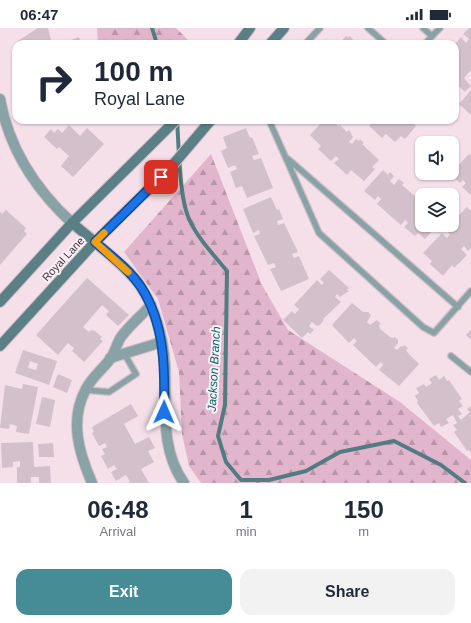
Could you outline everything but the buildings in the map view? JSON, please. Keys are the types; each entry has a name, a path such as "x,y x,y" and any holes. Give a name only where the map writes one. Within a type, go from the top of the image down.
{"main road":[{"path":"241,40 250,28"},
{"path":"274,40 284,28"},
{"name":"Royal Lane","path":"0,302 72,223 172,124"},
{"name":"Royal Lane","path":"0,346 95,242 171,167 208,124"},
{"path":"72,223 95,242"}],"street":[{"path":"0,99 8,131 17,154 38,187 72,223"},
{"path":"95,242 131,275 151,305 162,342 165,364 166,438 172,459 184,483"},
{"path":"92,483 81,456 77,435 79,410 86,390 98,371 110,358 121,337 151,305"},
{"path":"110,358 162,342"}],"lane":[{"path":"309,40 320,28"},
{"path":"368,28 382,40"},
{"path":"424,28 432,36"},
{"path":"428,40 440,28"},
{"path":"270,124 319,233 423,327 434,333 471,291"},
{"path":"286,158 458,307"},
{"path":"86,390 109,392 136,374 124,353"},
{"path":"451,356 471,372"}],"green space":[{"path":"97,28 176,28 188,40 98,40"},
{"path":"211,154 262,285 288,330 400,402 471,460 471,483 201,483 189,466 182,434 179,372 158,299 124,252"}],"waterway":[{"name":"Jackson Branch","path":"152,28 156,40"},
{"name":"Jackson Branch","path":"177,124 179,158 186,212 198,235 227,271 225,405 218,436 226,462 241,480 269,480 306,471 340,452 394,441 441,465 465,483"}],"slow traffic":[{"path":"104,233 95,242 128,272"}],"route":[{"path":"161,177 95,242 131,275 151,305 162,342 165,364 164,412"}]}
